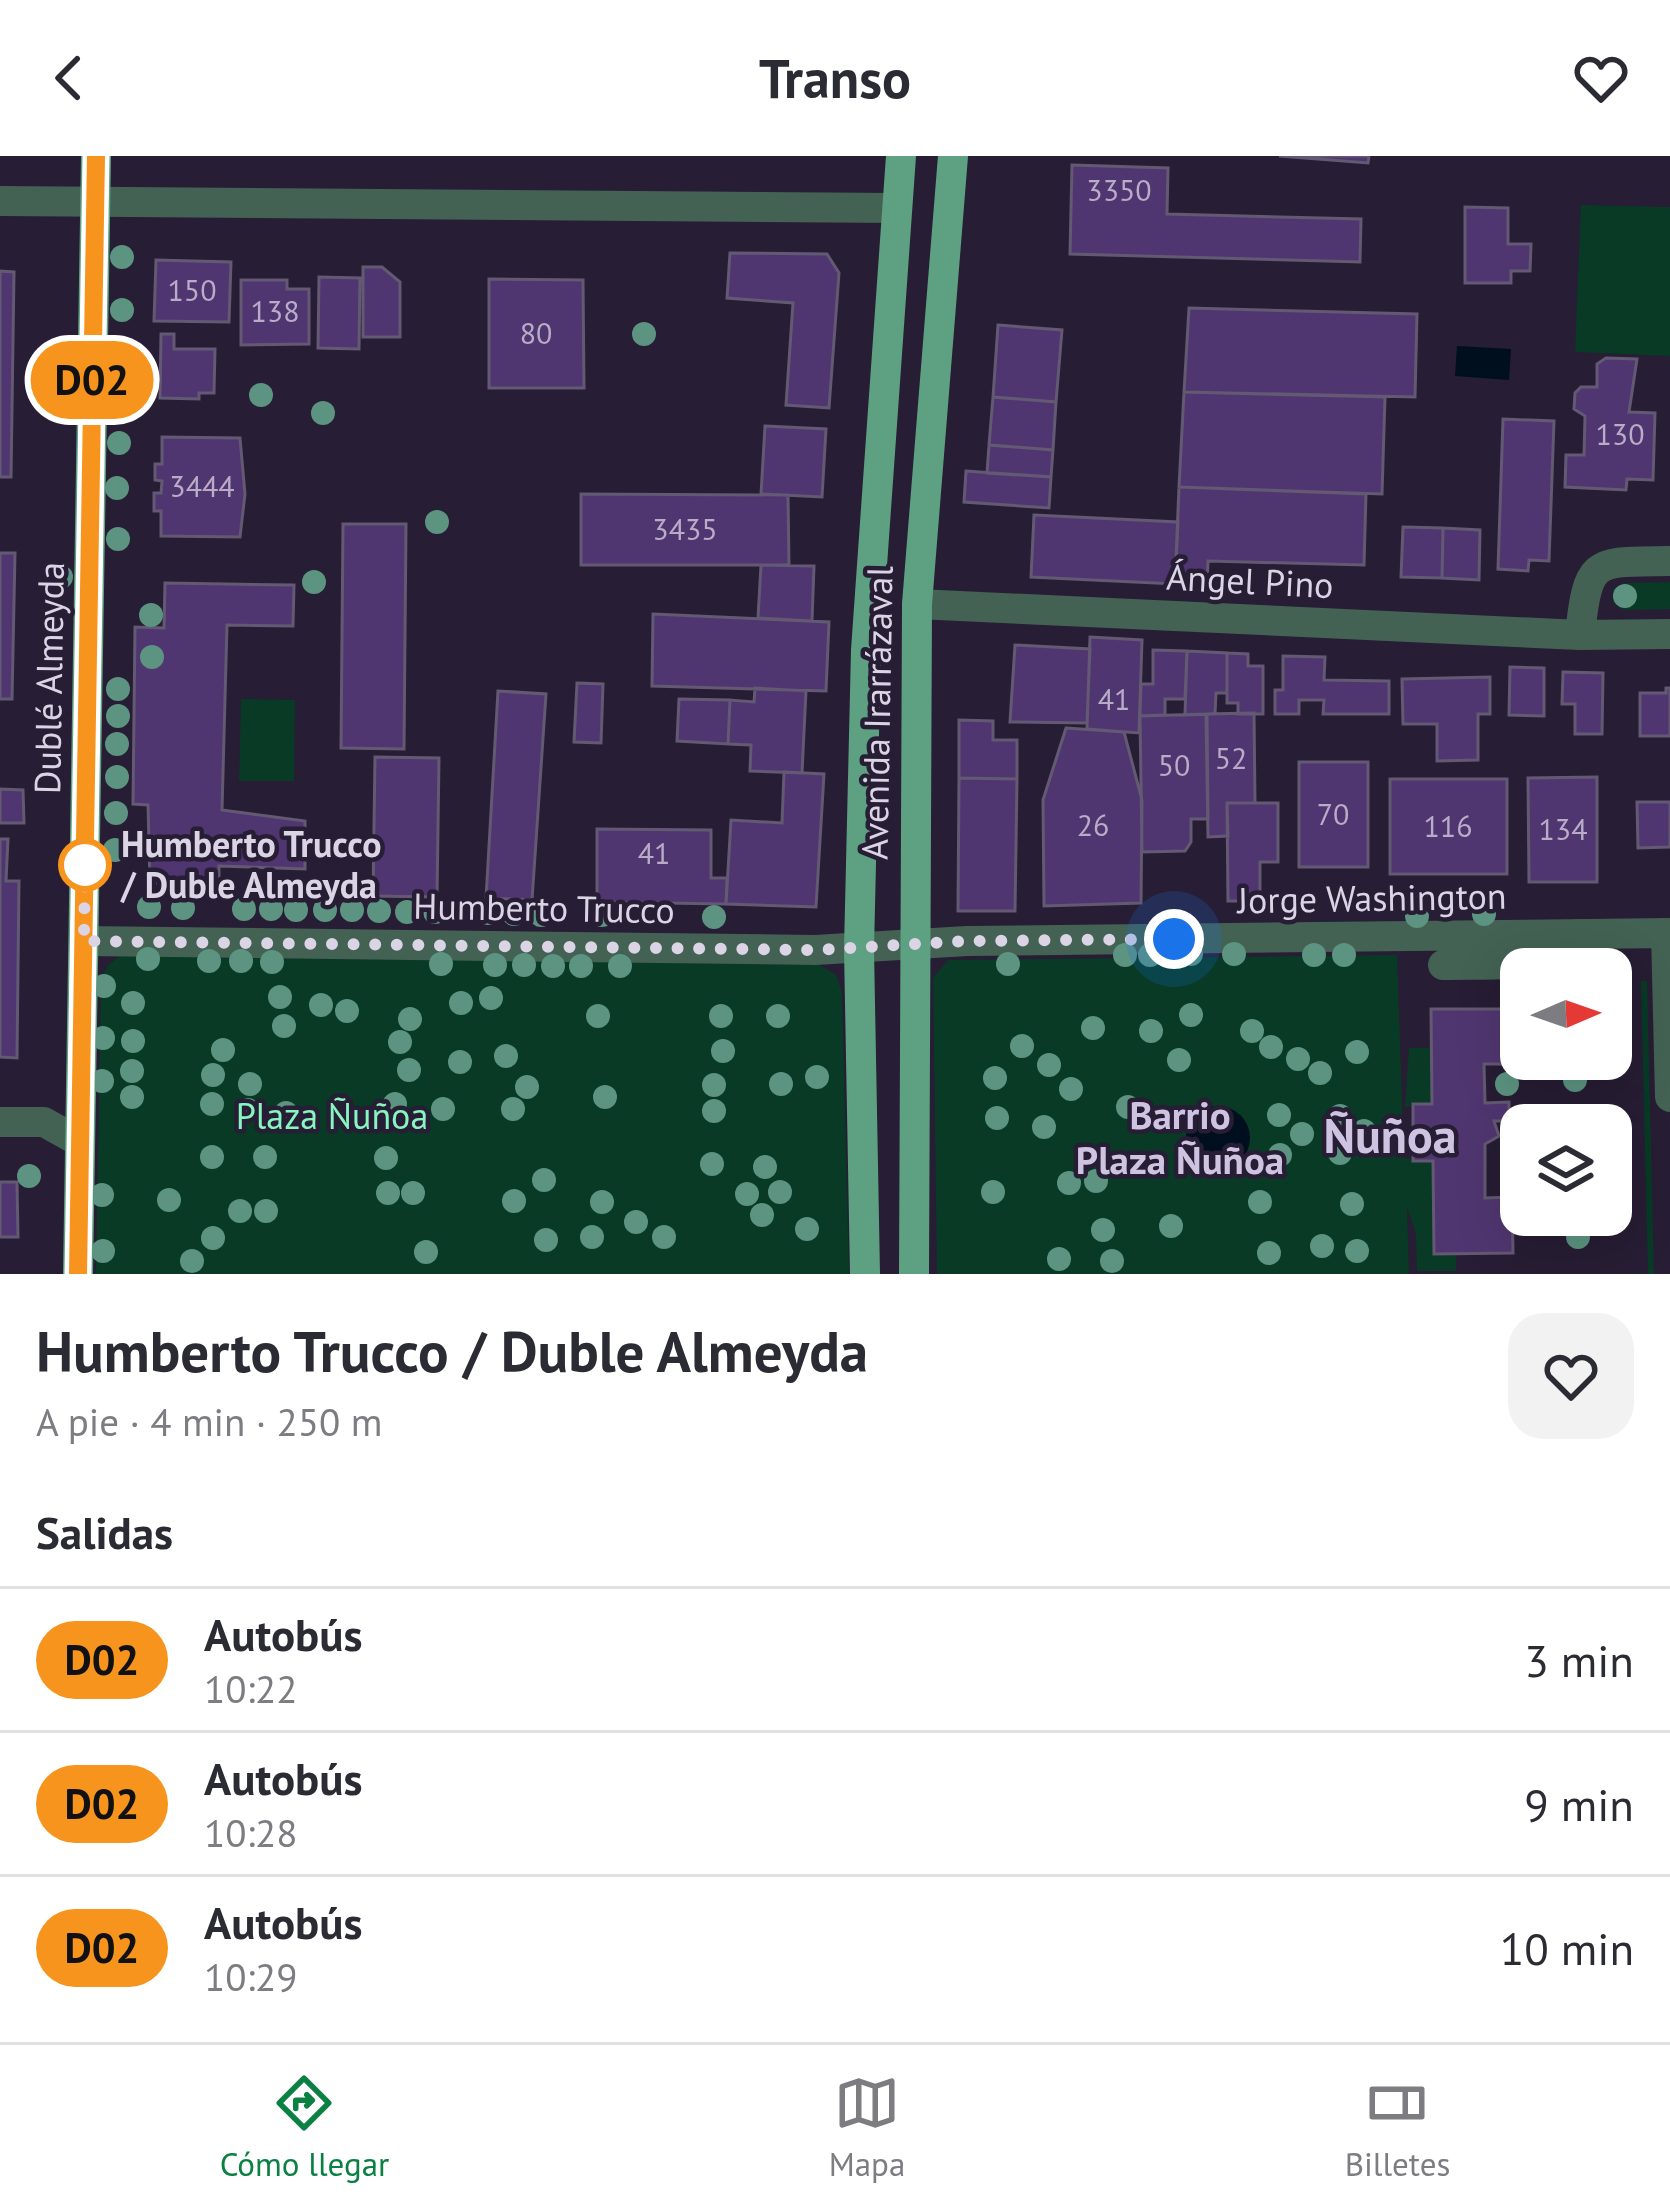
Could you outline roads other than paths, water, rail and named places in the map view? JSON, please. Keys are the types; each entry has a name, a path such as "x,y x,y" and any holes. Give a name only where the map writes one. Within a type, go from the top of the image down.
{"main road":[{"name":"Dublé Almeyda","path":"78,1274 96,156"},
{"name":"Avenida Irarrázaval","path":"865,1274 859,949 867,630 901,156"},
{"name":"Avenida Irarrázaval","path":"914,1274 917,604 953,156"}],"street":[{"path":"0,201 896,208"},
{"path":"1580,635 1588,578 1597,568 1670,561"},
{"name":"Ángel Pino","path":"917,604 1580,635 1670,634"},
{"path":"1668,933 1670,1097"},
{"name":"Jorge Washington","path":"859,949 1668,933"},
{"path":"1444,965 1541,960 1577,934"},
{"name":"Humberto Trucco","path":"84,941 859,949"},
{"path":"44,1122 80,1100"},
{"path":"0,1122 44,1122 78,1141"}],"water":[{"path":"1457,346 1511,349 1509,380 1455,376"},
{"path":"1218,1106 1240,1116 1250,1138 1240,1160 1218,1170 1196,1160 1186,1138 1196,1116"}],"place":[{"name":"Humberto Trucco / Duble Almeyda","path":"85,865"}],"district":[{"name":"Ñuñoa","path":"1390,1136"},
{"name":"Barrio Plaza Ñuñoa","path":"1180,1138"}],"park label":[{"name":"Plaza Ñuñoa","path":"332,1116"}]}
